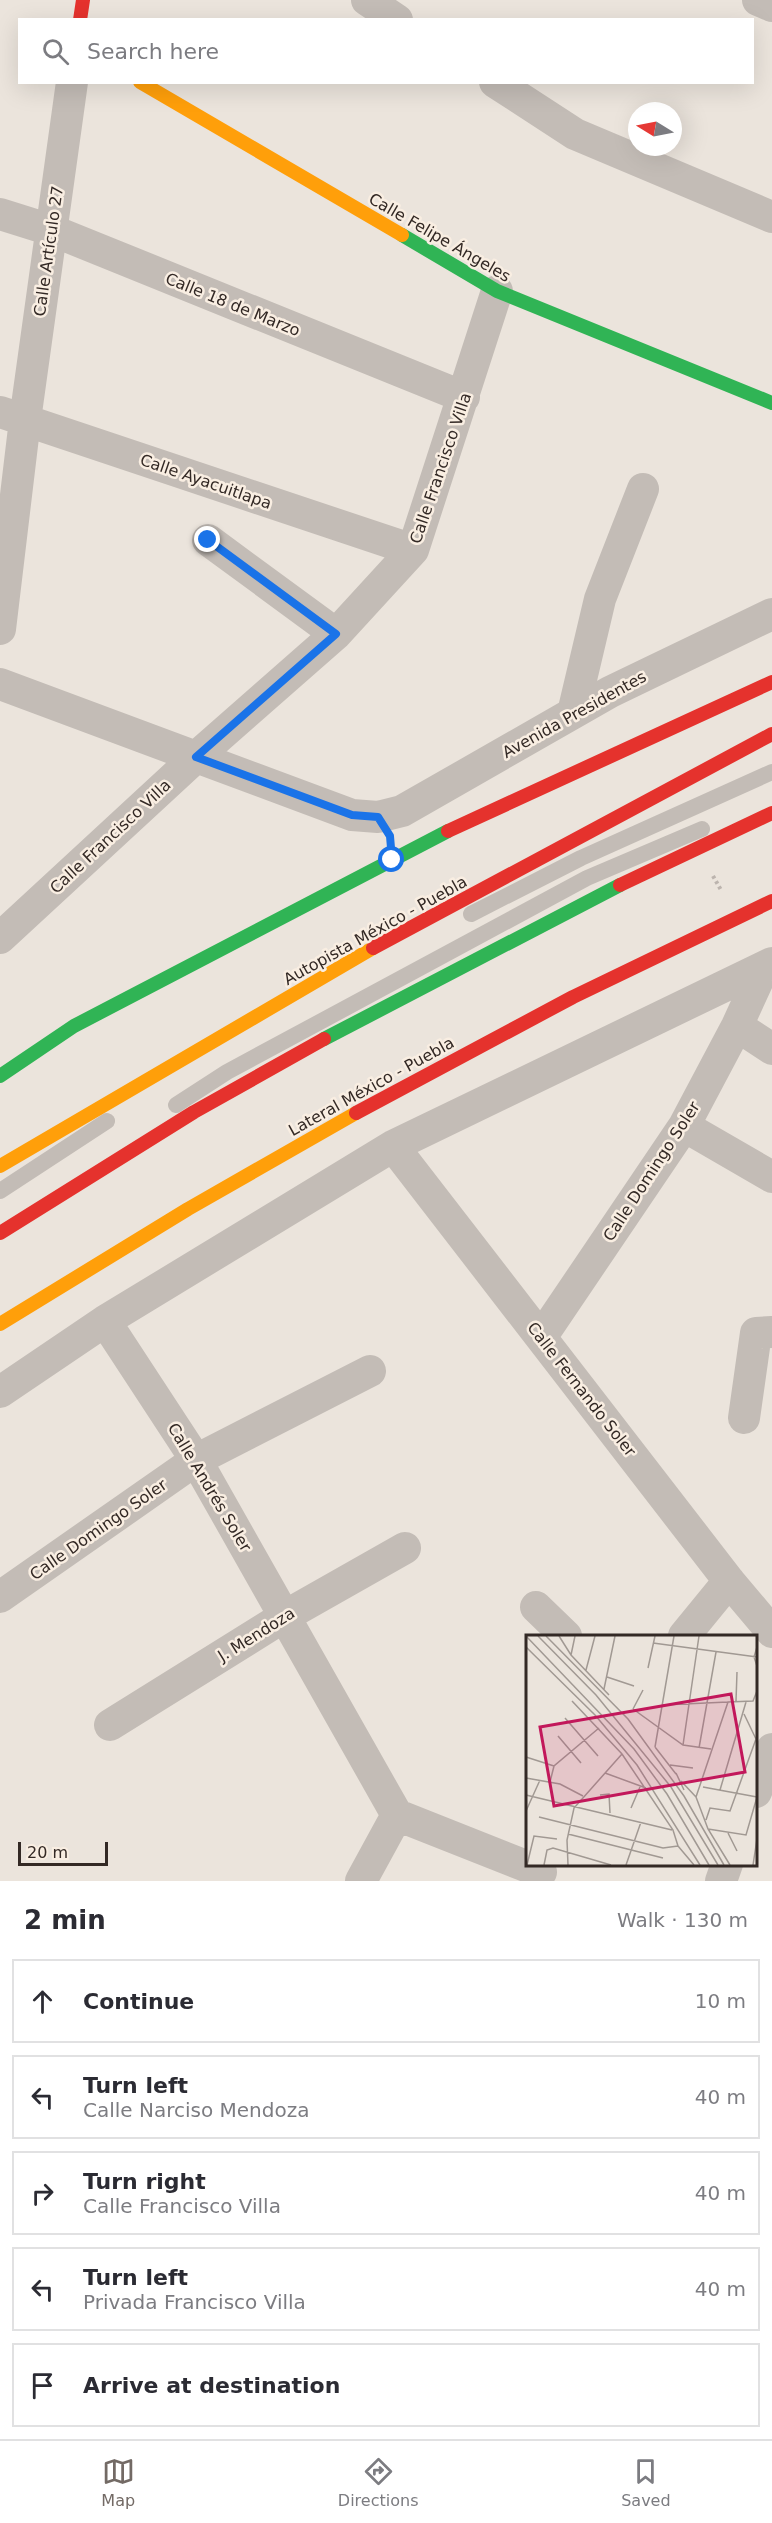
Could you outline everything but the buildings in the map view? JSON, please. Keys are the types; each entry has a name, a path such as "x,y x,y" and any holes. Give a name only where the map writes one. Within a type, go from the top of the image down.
{"main road":[{"path":"80,18 83,0"},
{"name":"Calle Felipe Ángeles","path":"143,84 497,291 772,402"},
{"path":"0,1076 74,1026 457,826 772,681"},
{"name":"Autopista México - Puebla","path":"0,1166 371,948 772,734"},
{"path":"0,1233 194,1113 363,1017 605,892 772,813"},
{"name":"Lateral México - Puebla","path":"0,1324 234,1181 503,1033 646,959 772,901"}],"street":[{"path":"367,0 394,18"},
{"path":"758,0 772,6"},
{"name":"Calle Artículo 27","path":"0,629 12,416 51,230 72,84"},
{"path":"498,84 575,134 772,217"},
{"name":"Calle 18 de Marzo","path":"0,214 51,230 464,397"},
{"name":"Calle Francisco Villa","path":"0,938 196,757 336,634 412,550 497,291"},
{"name":"Calle Ayacuitlapa","path":"12,416 412,550"},
{"path":"573,713 600,599 643,489"},
{"path":"208,540 336,634"},
{"name":"Avenida Presidentes","path":"378,817 402,811 573,713 666,664 772,614"},
{"path":"666,664 772,638"},
{"path":"0,684 352,815 378,817 390,836 392,860"},
{"path":"0,1392 105,1321 393,1146 768,965"},
{"name":"Calle Domingo Soler","path":"542,1336 684,1126 768,965"},
{"path":"737,1026 772,1049"},
{"path":"684,1126 772,1177"},
{"name":"Calle Fernando Soler","path":"393,1146 729,1581 772,1632"},
{"name":"Calle Andrés Soler","path":"105,1321 196,1460 397,1815"},
{"path":"744,1418 756,1333 772,1332"},
{"name":"Calle Domingo Soler","path":"0,1597 196,1460 370,1371"},
{"name":"J. Mendoza","path":"110,1725 285,1616 405,1548"},
{"path":"685,1635 729,1581"},
{"path":"536,1607 565,1635"},
{"path":"757,1789 772,1749"},
{"path":"361,1881 397,1815 541,1873"},
{"path":"721,1881 726,1866"}],"lane":[{"path":"0,1191 189,1067 426,936 581,858 772,772"},
{"path":"0,1218 226,1072 587,878 772,799"}],"traffic: fast":[{"path":"402,235 497,291 772,403"},
{"path":"0,1076 74,1026 448,831"},
{"path":"324,1039 620,885"}],"traffic: slow":[{"path":"143,84 402,235"},
{"path":"0,1166 373,948"},
{"path":"0,1324 188,1209 356,1113"}],"traffic: jam":[{"path":"80,18 83,0"},
{"path":"448,831 772,682"},
{"path":"373,948 772,734"},
{"path":"620,885 772,813"},
{"path":"356,1113 573,997 772,901"},
{"path":"0,1233 194,1112 324,1039"}],"route":[{"path":"208,540 336,634 196,757 352,815 378,817 390,836 392,860"}]}
